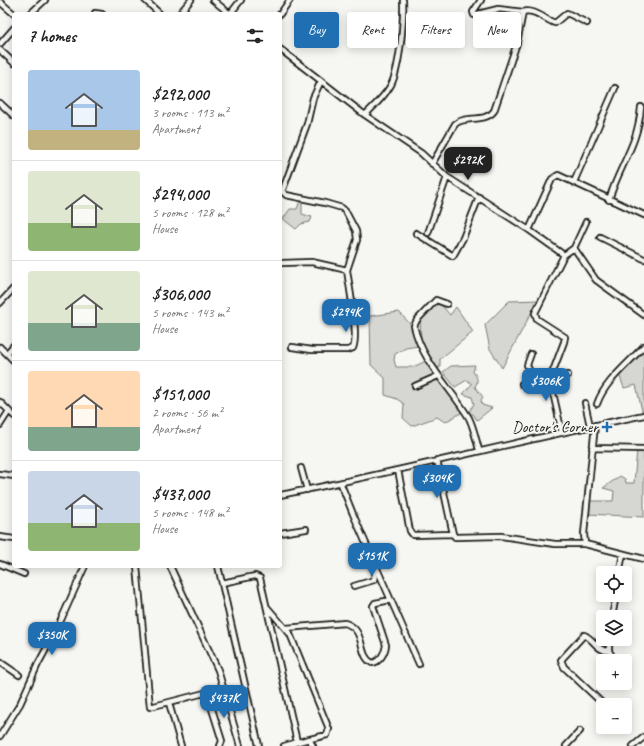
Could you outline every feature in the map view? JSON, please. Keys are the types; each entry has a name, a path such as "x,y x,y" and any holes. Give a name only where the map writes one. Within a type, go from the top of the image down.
{"street":[{"path":"32,12 45,0"},
{"path":"145,0 158,12"},
{"path":"181,12 191,0"},
{"path":"231,12 240,0"},
{"path":"281,12 290,0"},
{"path":"365,115 386,92 394,78 404,20 403,0"},
{"path":"481,0 473,12 474,15 498,9 518,10 523,12 526,10 556,23 566,14 570,14 587,23"},
{"path":"216,1 228,12"},
{"path":"0,2 12,12"},
{"path":"432,164 455,124 459,120 487,116 494,111 516,43 523,12"},
{"path":"0,44 12,30"},
{"path":"0,50 12,61"},
{"path":"282,51 365,115 421,153 446,177 530,230 564,255"},
{"path":"282,187 307,124 313,98 320,81"},
{"path":"574,182 615,88"},
{"path":"0,103 12,114"},
{"path":"609,200 631,151 640,125 641,107"},
{"path":"530,230 554,177 558,175 644,215"},
{"path":"428,234 446,177"},
{"path":"282,191 286,195 335,206 346,212 356,231 357,240 347,270 353,315 355,343 353,348 348,350 312,350 292,347"},
{"path":"416,233 453,256 463,238 479,197"},
{"path":"562,433 550,379 565,337 537,319 535,313 564,255 574,248 586,222"},
{"path":"600,237 644,259"},
{"path":"574,248 596,280 644,315"},
{"path":"282,263 312,262 347,270"},
{"path":"0,303 12,290"},
{"path":"447,304 437,300 435,301 417,320 414,326 427,357 438,376 469,418 479,450"},
{"path":"597,404 603,389 644,346"},
{"path":"0,347 12,359"},
{"path":"7,353 12,347"},
{"path":"531,354 527,365 533,379"},
{"path":"522,384 533,379 550,379 568,375"},
{"path":"415,386 438,376"},
{"path":"0,402 12,414"},
{"path":"584,544 592,448 592,425 585,403"},
{"path":"0,425 9,411"},
{"path":"282,495 341,484 479,450 644,415"},
{"path":"592,448 644,449"},
{"path":"437,460 453,534"},
{"path":"301,468 306,490"},
{"path":"398,470 411,533 418,536 453,534 455,537 469,538 501,536 555,544 584,544 644,559"},
{"path":"0,474 12,476"},
{"path":"341,484 352,514 419,664"},
{"path":"282,532 306,529"},
{"path":"0,537 12,539"},
{"path":"620,566 622,554"},
{"path":"0,564 24,574"},
{"path":"354,586 374,580 376,565"},
{"path":"0,736 20,704 38,664 57,629 84,568"},
{"path":"137,568 150,707 224,688"},
{"path":"171,568 218,670 240,746"},
{"path":"218,568 259,746"},
{"path":"222,582 259,577 297,742"},
{"path":"286,628 345,623 358,631 368,660 372,663 376,662 382,656 386,645 373,606 375,603 391,600"},
{"path":"266,606 286,628 329,729 326,735 284,746"},
{"path":"597,698 564,666 561,660 584,635 591,639 602,650 609,651"},
{"path":"609,646 611,654"},
{"path":"0,662 19,674"},
{"path":"207,693 222,741 220,746"},
{"path":"169,703 181,746"},
{"path":"566,746 580,731"},
{"path":"633,746 644,738"},
{"path":"310,740 313,746"}],"shaded area":[{"path":"302,202 302,214 312,217 310,222 301,224 296,229 283,219 290,209 297,209 299,203"},
{"path":"538,300 502,368 490,349 485,325 509,301"},
{"path":"438,301 450,315 456,307 473,332 440,359 440,368 435,367 421,340 420,318"},
{"path":"399,312 411,325 418,346 406,348 395,354 394,360 396,367 413,367 428,360 460,408 461,413 445,422 437,417 412,426 403,418 404,404 397,399 385,395 385,378 371,365 370,316"},
{"path":"644,347 644,411 642,411 636,385 624,388 619,374"},
{"path":"475,365 473,372 477,377 477,381 475,387 483,397 481,400 482,405 492,408 477,420 473,414 470,414 469,412 474,404 472,397 463,394 472,384 467,380 455,387 443,372 451,366"},
{"path":"644,446 644,517 588,514 590,501 613,501 614,491 603,488 620,476 625,479 626,483 634,483 637,449"}],"place":[{"name":"Doctor's Corner","path":"607,427"}]}
